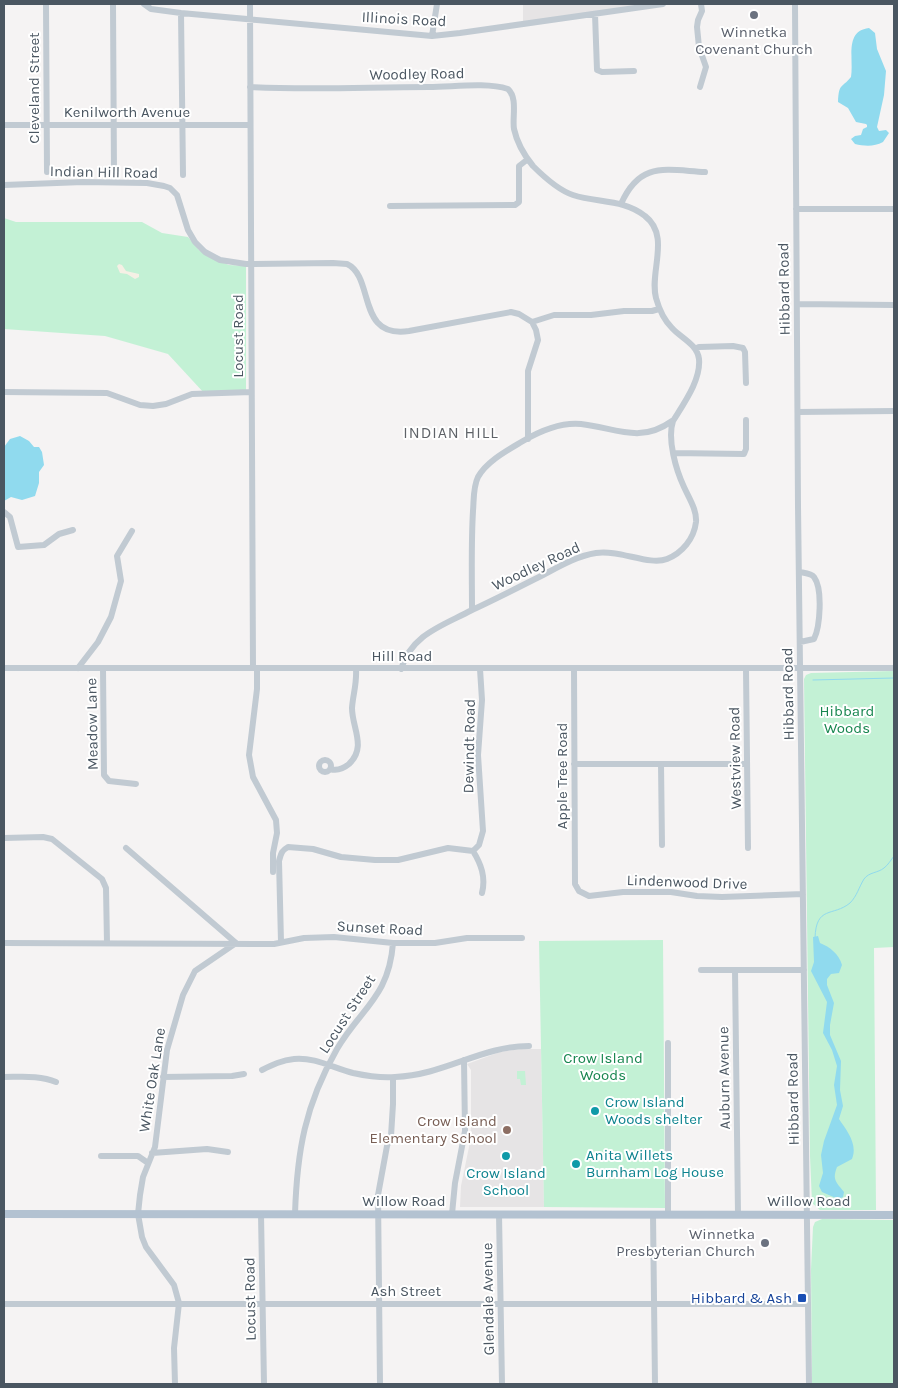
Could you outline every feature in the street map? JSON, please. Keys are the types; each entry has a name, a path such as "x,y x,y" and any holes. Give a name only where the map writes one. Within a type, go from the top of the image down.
{"main road":[{"name":"Willow Road","path":"4,1214 894,1214"}],"street":[{"name":"Cleveland Street","path":"46,4 47,172"},
{"path":"113,4 114,176"},
{"name":"Illinois Road","path":"144,4 151,9 181,14 432,36 663,4"},
{"name":"Locust Road","path":"250,4 251,392 255,668 257,689 249,755 253,777 276,820 277,833 273,872"},
{"path":"432,36 437,4"},
{"path":"700,87 706,67 698,47 697,28 702,11 701,4"},
{"name":"Hibbard Road","path":"795,4 799,572 809,1384"},
{"path":"181,14 183,175"},
{"path":"595,14 596,70 602,72 634,71"},
{"name":"Woodley Road","path":"250,87 466,86 505,88 511,91 514,131 521,148 528,159 548,180 565,192 577,196 621,204 643,214 655,227 658,244 655,294 660,309 673,330 695,349 699,362 695,382 673,420 673,453 680,478 696,516 692,536 684,548 678,553 658,561 608,552 585,555 567,562 432,630 416,641 407,653 401,668"},
{"name":"Kenilworth Avenue","path":"4,125 250,125"},
{"path":"390,206 518,204 519,166 528,159"},
{"path":"621,204 632,184 645,174 666,169 705,172"},
{"name":"Indian Hill Road","path":"4,185 82,182 147,183 164,186 170,188 177,195 190,236 199,247 228,263 251,264"},
{"path":"796,209 894,209"},
{"path":"251,264 333,263 350,266 359,275 372,314 384,327 395,331 404,332 511,312 519,314 532,322 538,340 528,364 528,439"},
{"path":"797,304 894,304"},
{"path":"532,322 548,316 591,315 660,309"},
{"path":"695,349 699,347 733,346 743,348 745,352 746,383"},
{"path":"4,392 38,394 107,393 140,405 153,406 166,404 192,394 251,392"},
{"path":"798,412 894,411"},
{"name":"Woodley Road","path":"472,610 472,534 476,483 479,476 490,464 506,451 549,429 570,424 645,434 673,420"},
{"path":"673,453 744,454 746,449 746,420"},
{"path":"4,512 10,517 18,547 44,545 59,534 73,530"},
{"path":"78,668 98,642 111,616 121,581 117,556 132,530"},
{"path":"799,572 812,575 815,578 819,600 818,621 814,640 800,642"},
{"name":"Hill Road","path":"4,668 894,668"},
{"name":"Meadow Lane","path":"103,668 104,775 109,780 136,784"},
{"name":"Apple Tree Road","path":"574,668 575,884"},
{"path":"330,769 338,770 346,766 353,760 358,748 358,737 352,709 356,687 356,669"},
{"name":"Dewindt Road","path":"473,851 479,845 483,831 478,755 482,700 480,669"},
{"name":"Westview Road","path":"746,669 748,848"},
{"path":"574,764 747,764"},
{"path":"661,764 662,845"},
{"path":"4,838 42,837 52,839 102,878 106,888 107,943"},
{"path":"281,942 279,861 281,852 288,847 313,849 341,857 375,860 398,860 448,848 473,851 484,877 482,893"},
{"path":"126,848 236,943"},
{"name":"Lindenwood Drive","path":"575,884 579,891 589,896 623,892 671,892 722,897 803,894"},
{"name":"Sunset Road","path":"4,943 274,944 334,937 393,943 435,943 466,938 522,938"},
{"name":"White Oak Lane","path":"179,1303 174,1285 146,1248 142,1237 138,1214 143,1177 155,1147 167,1050 173,1024 183,995 195,971 236,943"},
{"name":"Locust Street","path":"295,1214 297,1169 301,1141 310,1108 329,1065 344,1038 381,990 391,965 393,943"},
{"path":"701,970 804,970"},
{"name":"Auburn Avenue","path":"735,970 738,1214"},
{"path":"668,1043 668,1214"},
{"path":"262,1070 280,1062 296,1058 314,1060 364,1075 393,1078 434,1072 500,1049 529,1046"},
{"path":"452,1214 464,1131 464,1060"},
{"path":"163,1077 232,1076 244,1074"},
{"path":"4,1077 48,1078 56,1082"},
{"path":"380,1384 378,1195 392,1123 393,1078"},
{"path":"152,1153 207,1148 228,1152"},
{"path":"101,1156 138,1156 148,1163"},
{"name":"Locust Road","path":"261,1214 264,1384"},
{"name":"Glendale Avenue","path":"499,1214 502,1384"},
{"path":"653,1214 655,1384"},
{"path":"175,1384 174,1348 179,1303"},
{"name":"Ash Street","path":"4,1304 808,1304"}],"shaded area":[{"path":"523,4 645,4 523,22"},
{"name":"Crow Island Elementary School","path":"541,1049 544,1207 460,1207 461,1186 470,1142 471,1126 471,1070 467,1064 500,1052"}],"green space":[{"path":"4,218 16,222 142,222 162,233 188,237 199,250 213,259 229,265 246,266 246,390 204,393 168,354 105,336 4,329"},
{"name":"Hibbard Woods","path":"894,671 894,947 874,948 876,1210 820,1210 812,1203 810,1156 804,679 806,675 811,673"},
{"name":"Crow Island Woods","path":"663,940 665,1208 544,1207 539,941"},
{"path":"517,1071 525,1071 526,1085 521,1085 520,1079 517,1079"},
{"path":"822,1219 894,1220 894,1384 812,1384 811,1269 813,1227 815,1222"}],"sand":[{"path":"119,264 126,271 139,274 139,277 135,279 127,274 120,273 117,266"}],"water":[{"path":"869,28 875,33 877,49 886,71 884,95 877,127 879,131 886,130 889,133 883,142 869,146 855,144 851,139 861,135 867,125 856,122 848,108 838,102 841,87 851,77 853,40 861,30"},
{"path":"20,436 29,441 34,447 39,447 42,452 44,465 39,472 39,483 35,496 22,500 11,497 4,501 4,447 10,439"},
{"path":"818,936 820,943 834,951 842,965 839,973 831,974 827,979 827,985 834,1003 830,1035 841,1061 840,1090 843,1106 839,1119 851,1138 854,1148 852,1159 837,1167 836,1181 844,1192 843,1197 838,1199 822,1192 819,1186 823,1173 821,1155 824,1141 837,1105 834,1085 837,1066 832,1050 823,1033 827,1002 811,971 814,962 813,937"}],"waterway":[{"path":"813,680 894,678"},
{"path":"815,938 818,921 822,916 850,903 866,877 884,868 894,856"}],"place":[{"name":"Winnetka Covenant Church","path":"754,15"},
{"name":"Crow Island Woods shelter","path":"595,1111"},
{"name":"Crow Island Elementary School","path":"507,1130"},
{"name":"Crow Island School","path":"506,1156"},
{"name":"Anita Willets Burnham Log House","path":"576,1164"},
{"name":"Winnetka Presbyterian Church","path":"765,1243"},
{"name":"Hibbard & Ash","path":"802,1298"}],"district":[{"name":"INDIAN HILL","path":"451,432"}]}
